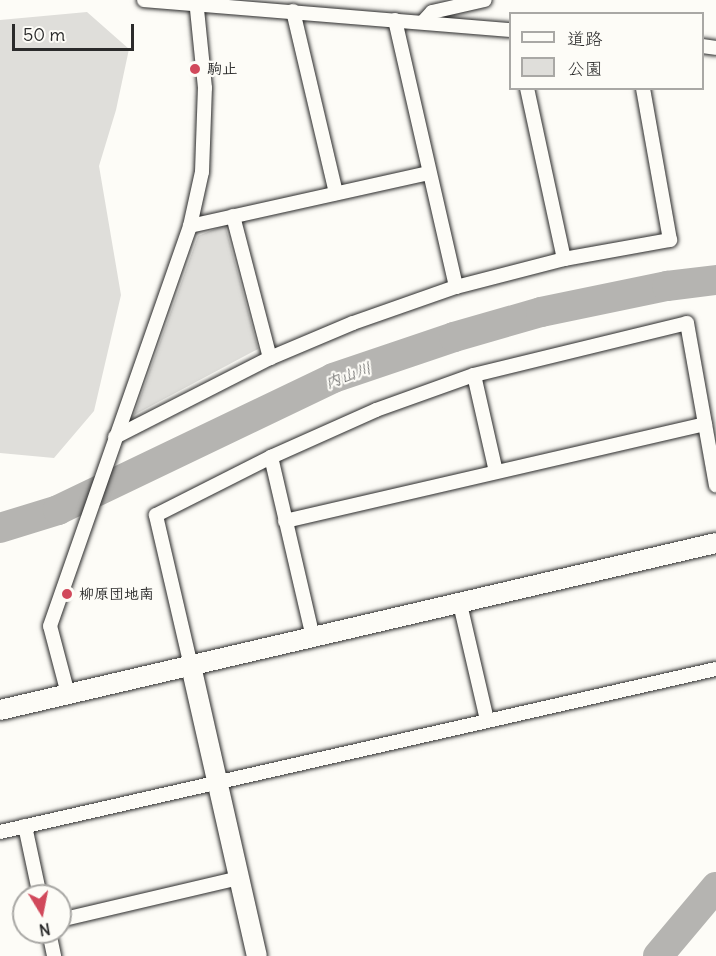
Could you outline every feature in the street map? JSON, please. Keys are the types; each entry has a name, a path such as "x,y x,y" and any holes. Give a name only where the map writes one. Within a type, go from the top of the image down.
{"street":[{"path":"144,0 196,2 509,30"},
{"path":"423,22 432,12 485,0"},
{"path":"68,694 50,626 190,226 202,172 205,88 196,2"},
{"path":"293,11 336,193"},
{"path":"395,20 456,287"},
{"path":"527,90 564,259"},
{"path":"115,437 270,358 353,323 456,287 564,259 670,240 643,90"},
{"path":"190,226 429,173"},
{"path":"233,216 270,358"},
{"path":"257,956 156,515 271,457 376,410 474,375 687,323 716,484"},
{"path":"474,375 496,472"},
{"path":"285,521 705,424"},
{"path":"271,457 313,638"},
{"path":"0,710 716,543"},
{"path":"460,604 487,720"},
{"path":"0,832 716,669"},
{"path":"25,826 37,884"},
{"path":"72,917 239,878"}],"green space":[{"path":"87,12 129,49 116,110 99,166 121,295 94,411 54,458 0,453 0,20"},
{"path":"225,225 258,349 134,415 198,236"}],"waterway":[{"name":"内山川","path":"0,528 58,510 333,378 454,337 541,312 667,286 716,280"},
{"path":"658,956 716,887"}],"place":[{"name":"駒止","path":"195,69"},
{"name":"柳原団地南","path":"67,594"}]}
